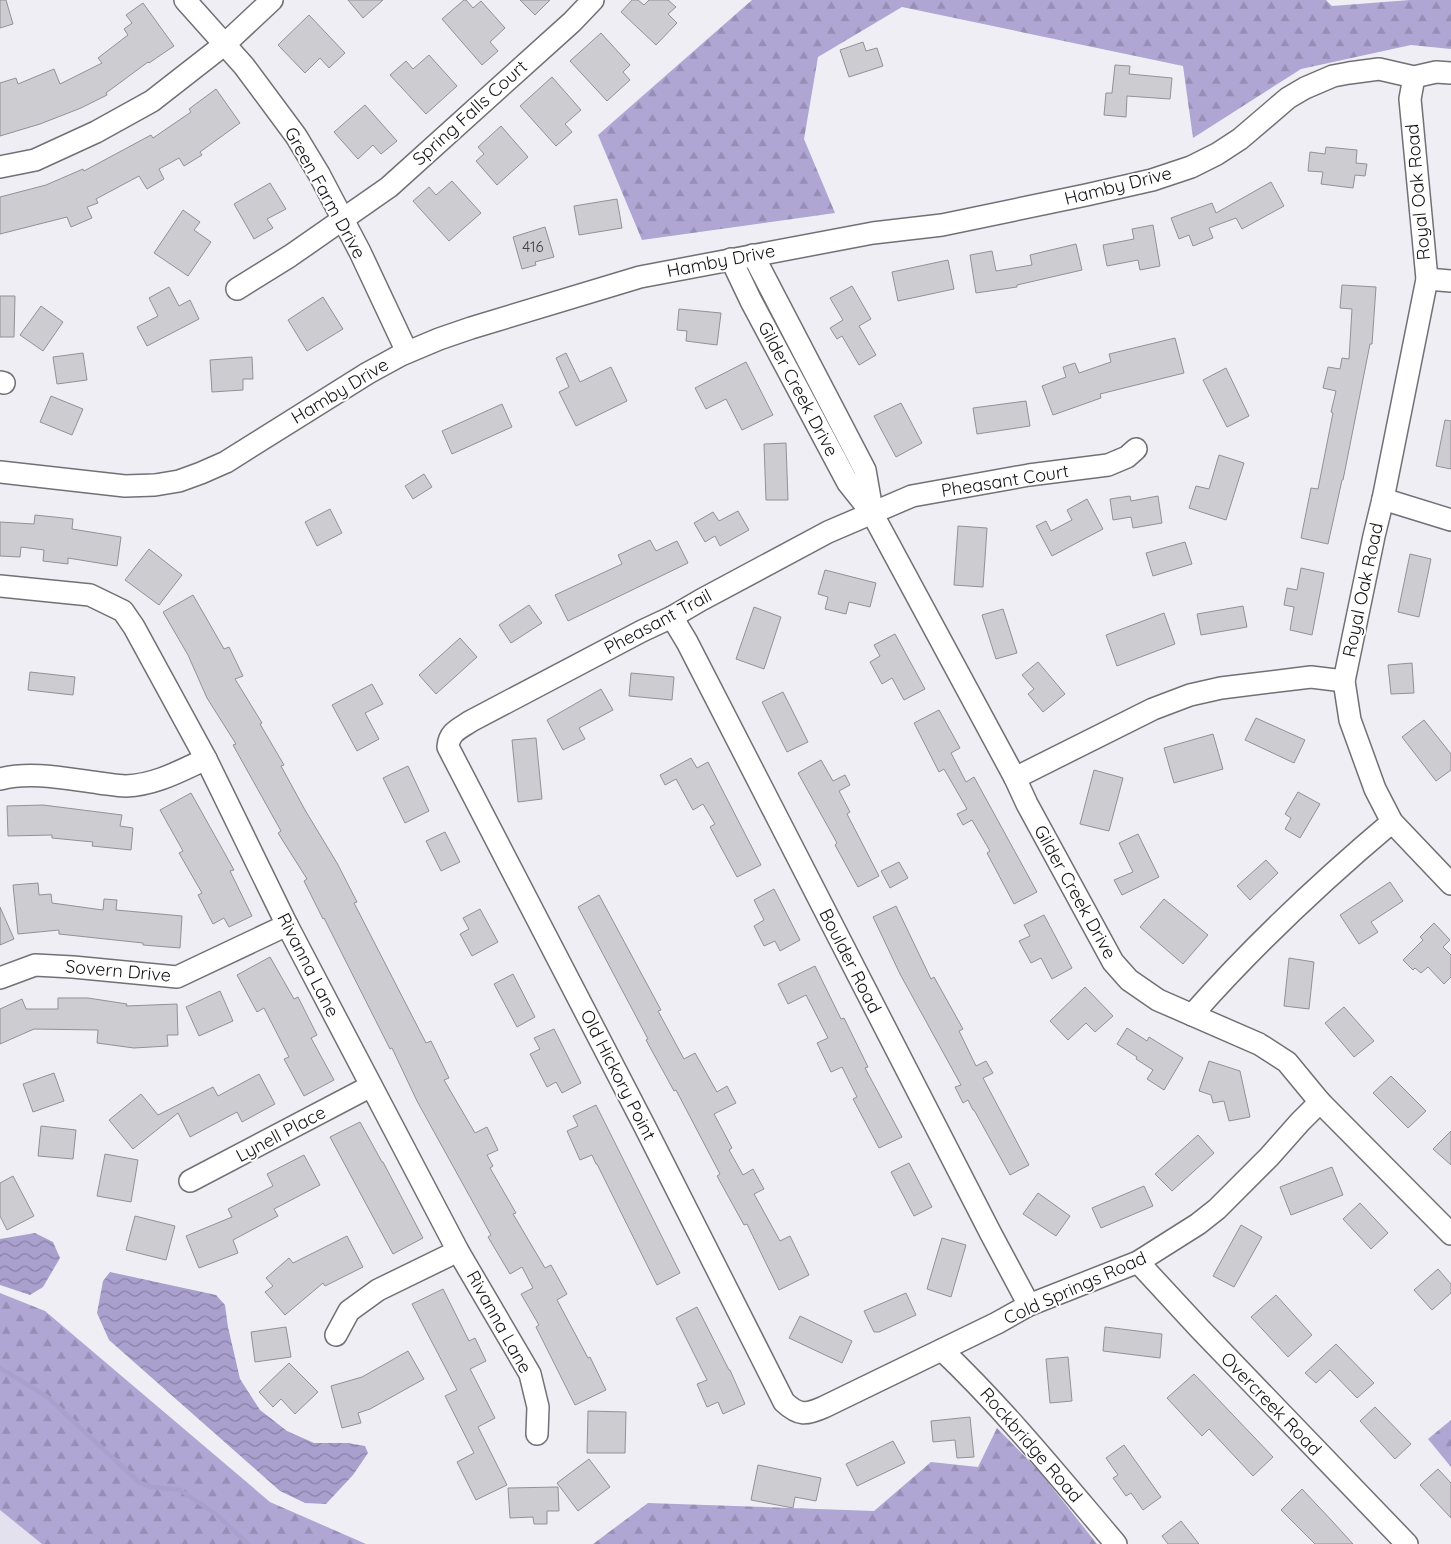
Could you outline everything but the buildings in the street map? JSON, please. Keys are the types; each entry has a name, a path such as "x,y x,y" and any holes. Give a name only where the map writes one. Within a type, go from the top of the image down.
{"street":[{"name":"Green Farm Drive","path":"186,0 244,66 296,136 319,174 360,252 407,352"},
{"path":"0,167 35,160 96,132 152,102 225,44 272,0"},
{"name":"Spring Falls Court","path":"237,289 290,256 389,187 572,22 593,0"},
{"name":"Hamby Drive","path":"0,472 125,486 155,485 179,481 226,462 368,372 407,352 471,328 640,276 873,233 942,225 1086,196 1152,180 1191,167 1217,154 1240,139 1288,98 1320,81 1349,72 1379,70 1414,77 1436,72 1451,73"},
{"name":"Royal Oak Road","path":"1414,77 1410,100 1427,279 1384,499 1374,536 1344,681 1350,720 1375,789 1392,822 1451,884"},
{"name":"Gilder Creek Drive","path":"753,255 865,470 872,513"},
{"name":"Gilder Creek Drive","path":"731,259 751,301 848,483 872,513 1113,962 1129,980 1148,995 1260,1044 1274,1052 1296,1070 1320,1102 1451,1234"},
{"path":"1427,279 1451,281"},
{"name":"Pheasant Court","path":"872,513 912,496 1029,475 1108,465 1127,457 1136,448"},
{"path":"1384,499 1451,520"},
{"name":"Pheasant Trail","path":"449,739 452,734 471,720 672,617 828,532 872,513"},
{"name":"Rivanna Lane","path":"0,586 90,595 123,611 134,627 206,759 286,925 458,1251 530,1374 538,1407 537,1434"},
{"name":"Boulder Road","path":"672,617 687,642 1029,1305"},
{"path":"1014,778 1153,709 1190,695 1221,688 1311,677 1344,681"},
{"name":"Old Hickory Point","path":"449,739 448,747 640,1116 784,1402 792,1409"},
{"path":"0,778 14,775 50,776 125,786 162,779 206,759"},
{"path":"1192,1015 1213,991 1272,932 1392,822"},
{"name":"Sovern Drive","path":"0,978 35,965 177,977 286,925"},
{"name":"Lynell Place","path":"190,1181 371,1086"},
{"name":"Cold Springs Road","path":"792,1409 799,1413 812,1412 997,1323 1029,1305 1138,1262 1198,1224 1217,1208 1269,1157 1320,1102"},
{"path":"336,1335 349,1311 378,1290 458,1251"},
{"name":"Overcreek Road","path":"1138,1262 1407,1544"},
{"name":"Rockbridge Road","path":"942,1350 969,1375 1116,1544"}],"shaded area":[{"path":"0,1510 42,1544 0,1544"}],"green space":[{"path":"752,0 1326,0 1332,6 1410,0 1451,0 1451,49 1411,45 1301,69 1193,138 1183,66 902,7 818,57 804,139 835,213 642,240 598,135"},
{"path":"0,1293 45,1311 270,1502 366,1544 42,1544 0,1510"},
{"path":"1451,1420 1451,1467 1428,1439"},
{"path":"997,1428 1039,1471 1097,1544 593,1544 648,1503 874,1511 931,1462 978,1467"}],"water":[{"path":"35,1233 53,1242 60,1258 43,1287 30,1295 0,1285 0,1239"},
{"path":"110,1272 216,1295 225,1305 240,1379 260,1410 287,1431 314,1443 348,1443 365,1446 368,1453 353,1475 326,1504 305,1503 280,1491 109,1340 97,1313 103,1281"}],"waterway":[{"path":"0,1368 46,1396 140,1483 153,1487 180,1490 216,1514 248,1544"}]}
